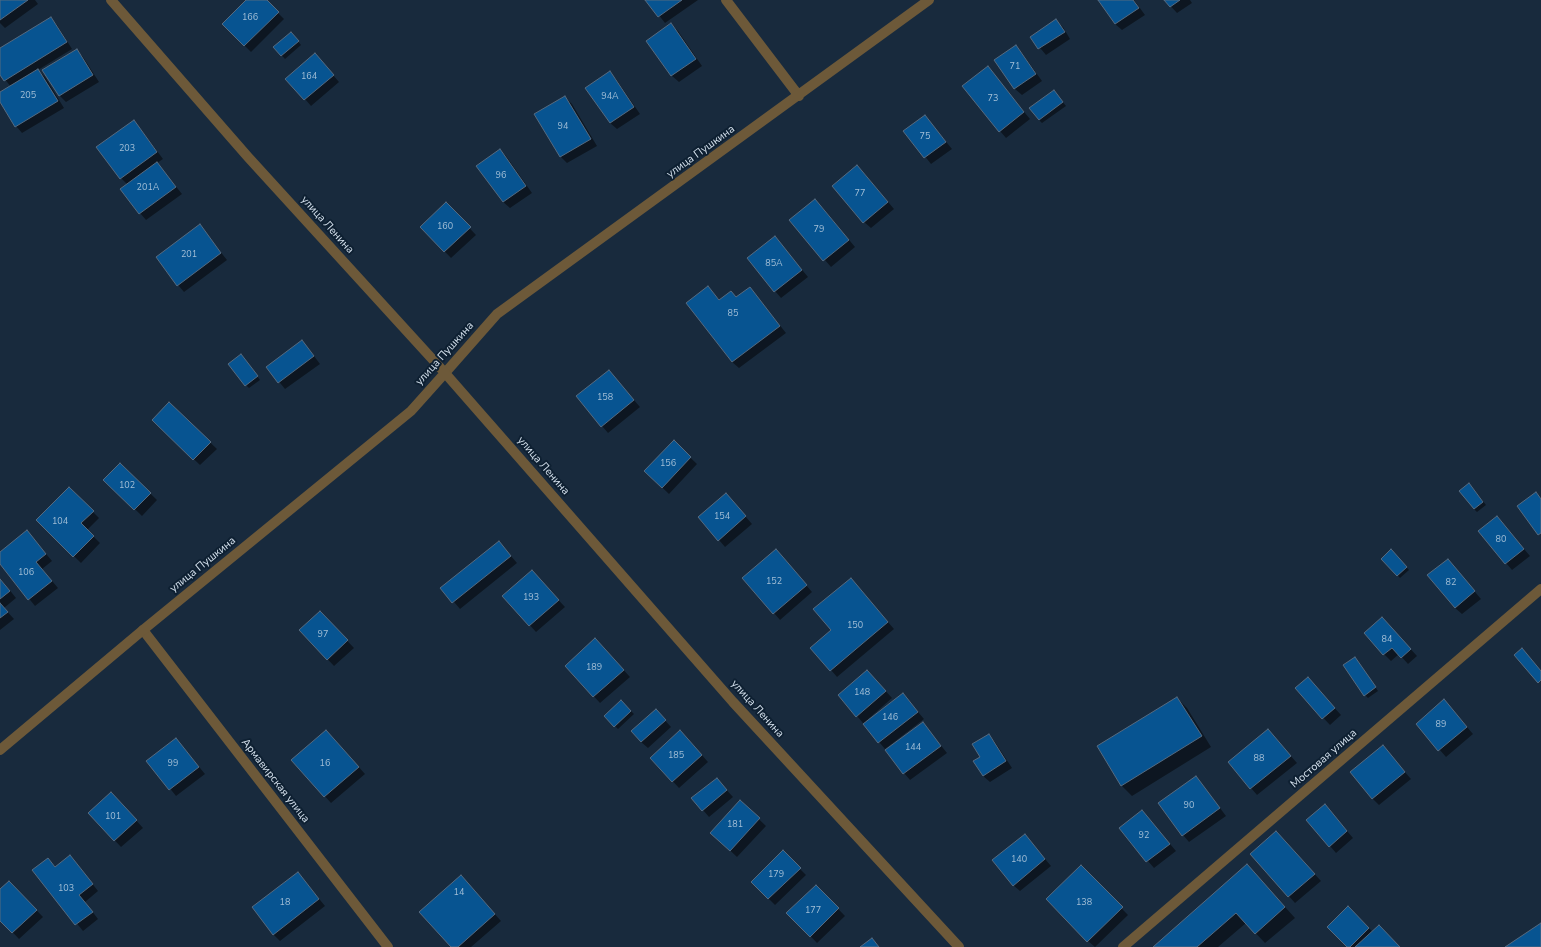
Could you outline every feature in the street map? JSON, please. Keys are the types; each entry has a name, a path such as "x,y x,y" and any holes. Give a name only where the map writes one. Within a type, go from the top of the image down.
{"street":[{"name":"улица Ленина","path":"111,0 248,157 445,373 734,702 959,947"},
{"path":"726,0 799,96"},
{"name":"улица Пушкина","path":"0,750 143,630 411,411 497,314 799,96 929,0"},
{"name":"Мостовая улица","path":"1123,947 1541,589"},
{"name":"Армавирская улица","path":"143,630 388,947"}],"building":[{"path":"0,0 28,0 0,20"},
{"path":"246,0 267,0 279,12 244,46 222,24"},
{"path":"645,0 682,0 658,17"},
{"path":"1098,0 1133,0 1139,8 1115,24"},
{"path":"1164,0 1180,0 1170,7"},
{"path":"51,17 67,42 4,81 0,75 0,48"},
{"path":"1056,19 1065,32 1038,49 1030,37"},
{"path":"671,23 696,59 671,76 646,41"},
{"path":"291,32 299,41 281,56 273,47"},
{"path":"1016,45 1036,74 1014,89 994,60"},
{"path":"77,49 93,75 59,96 42,70"},
{"path":"315,53 334,75 304,100 285,79"},
{"path":"988,66 1024,112 999,132 962,86"},
{"path":"38,69 58,101 15,127 0,102 0,92"},
{"path":"610,71 634,107 610,123 585,88"},
{"path":"1054,90 1063,102 1039,120 1029,108"},
{"path":"565,96 591,139 560,157 534,114"},
{"path":"925,115 946,142 924,158 903,131"},
{"path":"134,120 157,152 120,179 96,147"},
{"path":"500,149 526,186 503,202 476,166"},
{"path":"157,162 176,187 139,214 120,189"},
{"path":"857,165 888,202 863,223 832,186"},
{"path":"815,199 849,240 823,261 789,220"},
{"path":"446,202 471,227 444,252 420,227"},
{"path":"200,224 221,253 177,286 156,257"},
{"path":"775,236 802,270 774,292 747,258"},
{"path":"708,286 719,300 731,291 736,297 750,287 780,326 732,362 686,303"},
{"path":"302,340 314,356 278,383 266,367"},
{"path":"241,354 258,376 245,386 228,364"},
{"path":"609,370 634,400 601,427 576,396"},
{"path":"169,402 211,442 193,460 152,420"},
{"path":"674,440 691,457 662,488 644,471"},
{"path":"120,463 151,493 134,510 103,480"},
{"path":"1469,483 1483,502 1474,509 1459,491"},
{"path":"69,487 94,511 81,523 94,536 73,557 36,520"},
{"path":"1536,492 1541,499 1541,533 1538,535 1517,506"},
{"path":"726,493 746,516 718,541 698,517"},
{"path":"1497,516 1524,549 1505,564 1478,531"},
{"path":"27,530 46,554 36,562 52,581 28,600 0,564 0,552"},
{"path":"499,541 511,556 452,603 440,588"},
{"path":"776,549 807,585 773,614 742,578"},
{"path":"1391,549 1407,567 1397,576 1381,559"},
{"path":"1448,559 1475,591 1455,608 1427,575"},
{"path":"532,570 559,600 529,626 502,596"},
{"path":"851,578 888,622 830,671 810,648 831,630 813,609"},
{"path":"0,579 10,591 0,599"},
{"path":"0,603 8,612 0,618"},
{"path":"320,611 348,640 327,660 299,630"},
{"path":"1382,617 1411,649 1401,658 1392,648 1383,655 1364,633"},
{"path":"595,638 624,670 593,697 565,666"},
{"path":"1522,648 1541,671 1541,680 1538,683 1514,655"},
{"path":"1355,657 1376,687 1364,696 1343,665"},
{"path":"867,670 886,691 856,717 838,695"},
{"path":"1308,677 1335,708 1322,719 1295,688"},
{"path":"903,693 918,712 878,743 863,724"},
{"path":"1177,697 1202,736 1121,786 1097,746"},
{"path":"1444,699 1467,727 1438,751 1416,724"},
{"path":"621,700 631,711 614,727 604,716"},
{"path":"656,709 666,720 641,742 631,731"},
{"path":"923,722 941,746 903,774 885,750"},
{"path":"1268,729 1291,756 1250,789 1228,762"},
{"path":"326,730 359,767 324,797 291,760"},
{"path":"680,730 702,755 672,782 650,758"},
{"path":"989,734 1006,761 983,776 973,761 980,757 972,744"},
{"path":"176,738 199,767 169,790 146,761"},
{"path":"1383,745 1405,772 1372,799 1350,772"},
{"path":"1196,776 1220,808 1182,836 1158,803"},
{"path":"717,778 727,790 702,811 691,798"},
{"path":"111,792 137,820 114,841 88,813"},
{"path":"740,800 760,818 730,851 710,833"},
{"path":"1325,804 1347,831 1329,847 1306,820"},
{"path":"1142,810 1170,844 1146,862 1119,828"},
{"path":"1276,831 1315,874 1288,897 1250,854"},
{"path":"1025,834 1045,859 1013,886 992,860"},
{"path":"783,850 801,868 768,899 751,882"},
{"path":"70,855 93,884 79,895 93,912 75,925 32,870 48,858 55,867"},
{"path":"1247,864 1285,907 1255,934 1236,913 1197,947 1153,947"},
{"path":"1081,865 1123,907 1087,942 1046,899"},
{"path":"298,872 319,899 273,935 252,907"},
{"path":"461,875 495,914 458,947 451,947 419,912"},
{"path":"9,881 37,910 12,933 0,921 0,889"},
{"path":"816,885 839,908 810,937 786,913"},
{"path":"1348,906 1369,928 1350,947 1347,947 1327,927"},
{"path":"1541,923 1541,947 1505,947"},
{"path":"1379,925 1400,947 1355,947"},
{"path":"872,938 879,947 860,947"}]}
